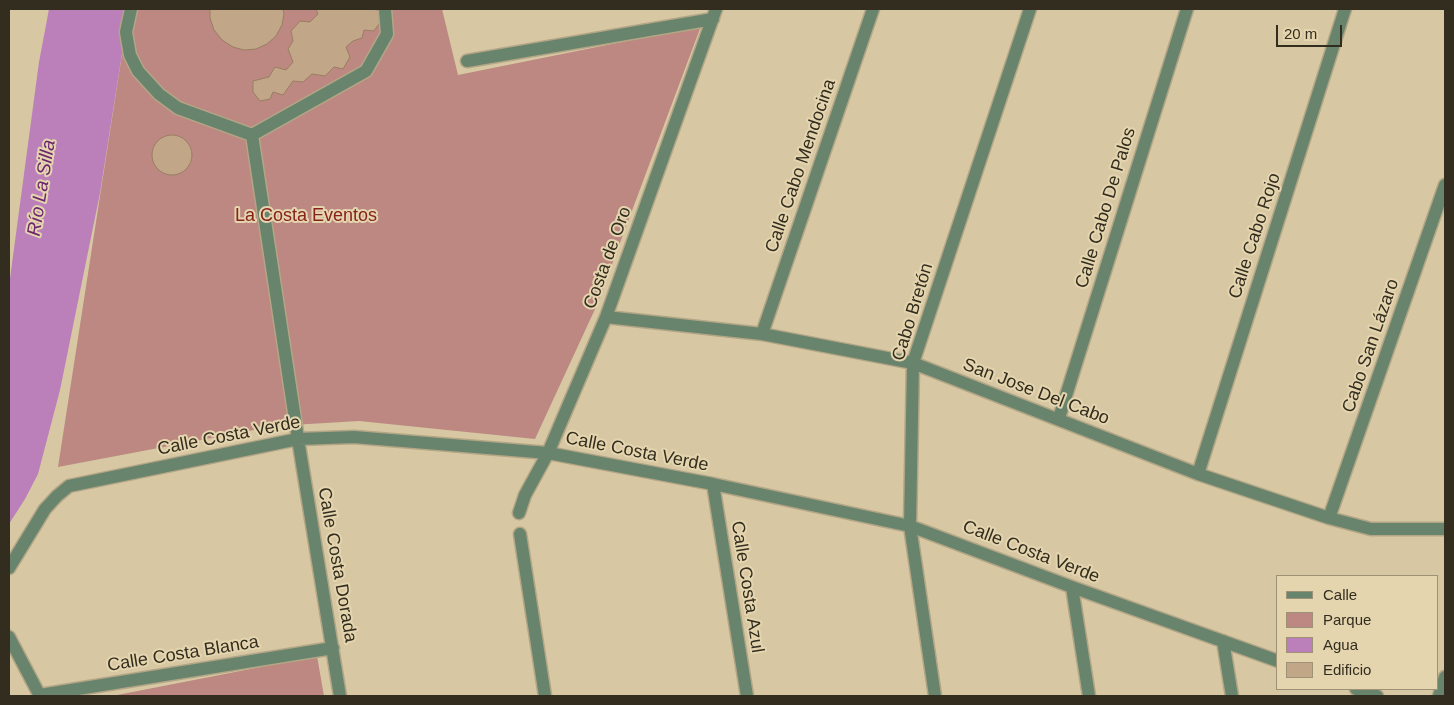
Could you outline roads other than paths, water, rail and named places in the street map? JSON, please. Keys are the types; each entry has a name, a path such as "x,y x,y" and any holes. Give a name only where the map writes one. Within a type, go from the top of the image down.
{"street":[{"path":"131,9 126,32 130,55 138,71 159,94 178,108 252,135 366,71 387,34 385,9"},
{"name":"Calle Cabo Mendocina","path":"762,334 873,9"},
{"name":"Cabo Bretón","path":"935,696 910,526 913,363 1030,9"},
{"name":"Calle Cabo De Palos","path":"1059,418 1187,9"},
{"name":"Calle Cabo Rojo","path":"1198,474 1346,9"},
{"path":"467,61 715,14"},
{"name":"Costa de Oro","path":"519,513 525,495 548,453 606,317 715,14"},
{"name":"Calle Costa Dorada","path":"252,135 298,439 340,696"},
{"name":"Cabo San Lázaro","path":"1329,518 1445,185"},
{"name":"San Jose Del Cabo","path":"606,317 762,334 913,363 1059,418 1198,474 1329,518 1371,530 1445,529"},
{"name":"Calle Costa Verde","path":"9,568 45,509 69,486 298,439 354,437 548,453 713,484 910,526 1276,660"},
{"name":"Calle Costa Azul","path":"713,484 747,696"},
{"path":"520,534 545,696"},
{"path":"1072,587 1089,696"},
{"path":"9,637 40,696"},
{"path":"1223,641 1232,696"},
{"name":"Calle Costa Blanca","path":"40,696 333,648"},
{"path":"1438,696 1445,677"},
{"path":"1359,690 1377,696"}],"water":[{"name":"Río La Silla","path":"49,9 129,9 100,193 60,390 38,474 9,524 9,286 39,62"}],"park label":[{"name":"La Costa Eventos","path":"306,216"}]}
